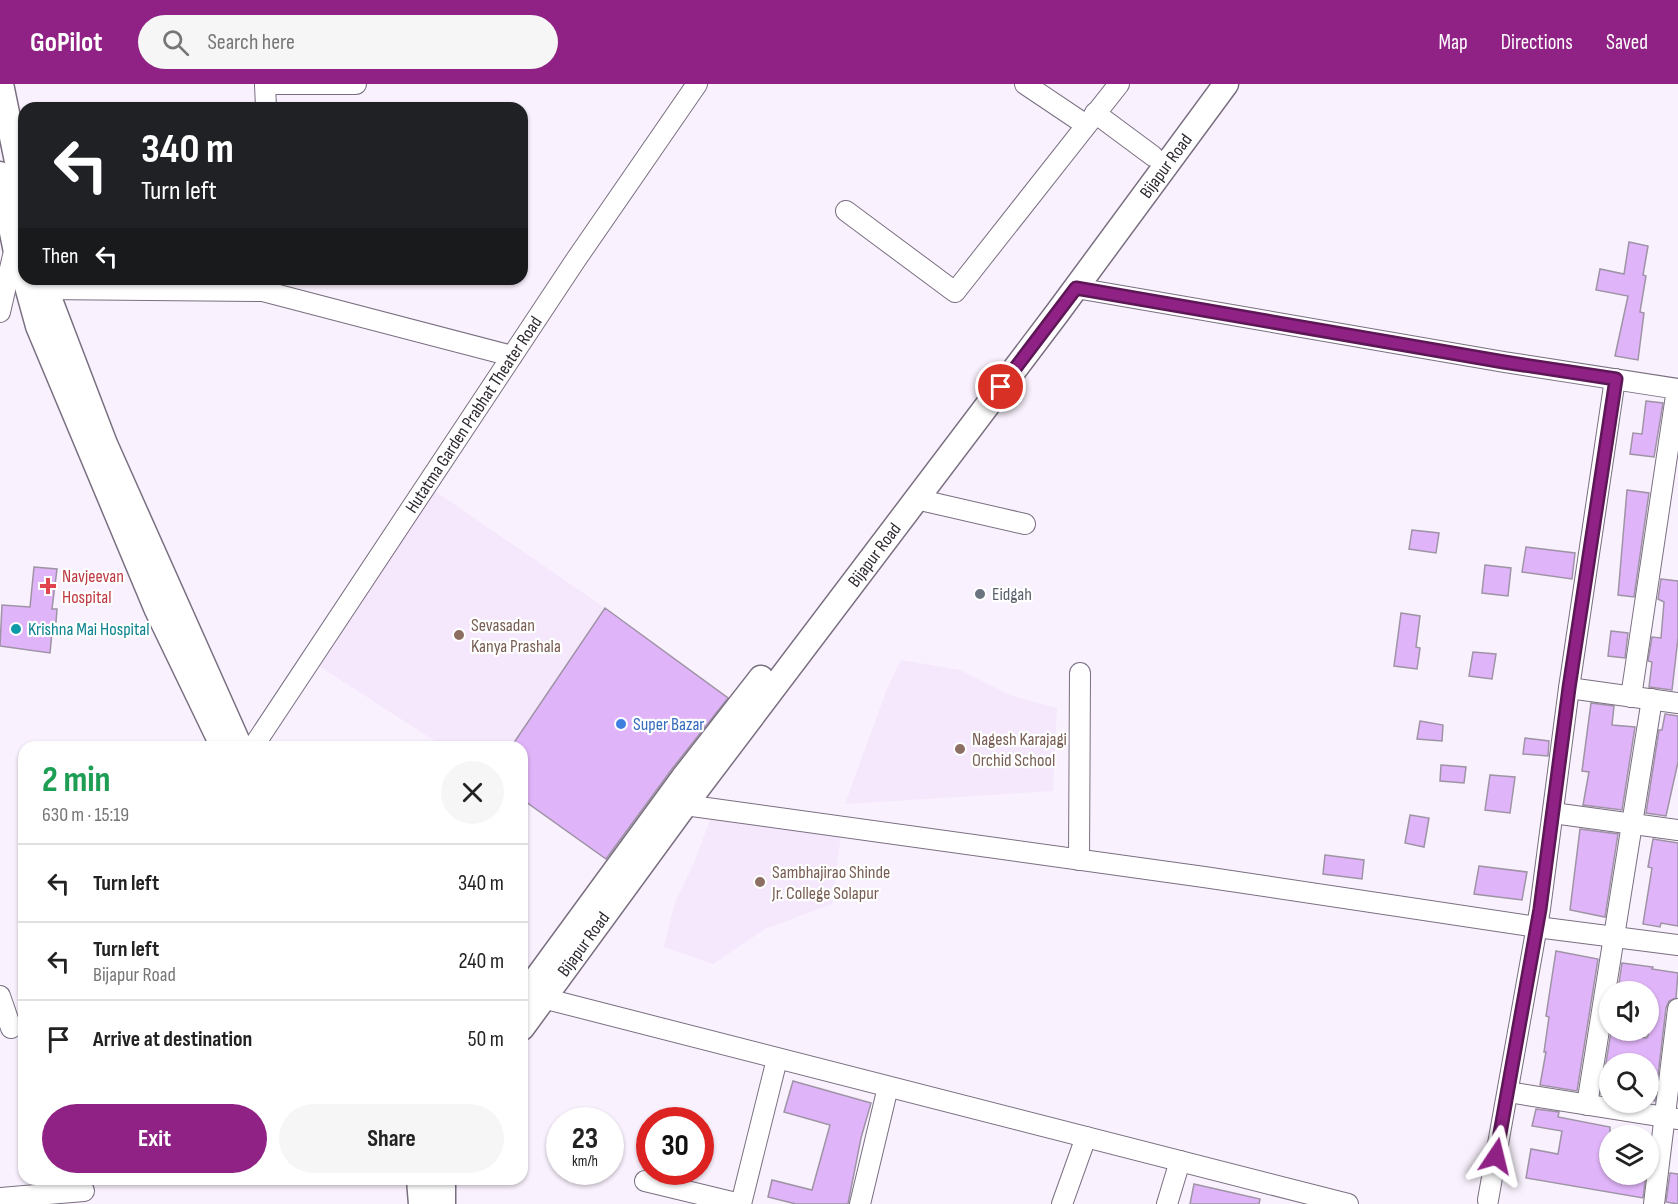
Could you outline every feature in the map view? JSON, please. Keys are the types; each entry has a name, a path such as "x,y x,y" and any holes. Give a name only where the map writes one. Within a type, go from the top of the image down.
{"main road":[{"path":"1,84 18,166"},
{"path":"678,800 1206,84"},
{"name":"Bijapur Road","path":"530,997 678,800 916,499 1076,288 1226,84"},
{"path":"0,174 18,260"},
{"path":"24,285 38,326 152,599 220,741"},
{"path":"24,285 105,444 237,741"},
{"path":"419,1185 421,1204"},
{"path":"443,1185 443,1204"}],"street":[{"path":"266,102 265,84 356,84"},
{"name":"Hutatma Garden Prabhat Theater Road","path":"257,741 582,251 698,84"},
{"path":"1025,84 1154,156"},
{"path":"846,211 955,292 1119,84"},
{"path":"0,312 21,285"},
{"path":"263,285 512,356"},
{"path":"1076,288 1492,360 1678,389 1631,697"},
{"path":"1488,1200 1537,927 1569,688 1616,379"},
{"path":"916,499 1025,524"},
{"path":"1079,860 1080,673"},
{"path":"1569,688 1678,703"},
{"path":"1587,1105 1652,699"},
{"path":"678,800 1537,927 1678,945"},
{"path":"1553,813 1678,830"},
{"path":"0,996 12,1028"},
{"path":"530,997 1348,1204"},
{"path":"1654,1204 1671,1118 1678,1009"},
{"path":"662,1185 740,1204 777,1059"},
{"path":"860,1204 888,1087"},
{"path":"1508,1092 1671,1118"},
{"path":"1062,1204 1086,1137"},
{"path":"1167,1204 1180,1161"},
{"path":"0,1198 84,1192"}],"shaded area":[{"name":"Sevasadan Kanya Prashala","path":"429,487 605,608 515,741 435,741 313,662"},
{"name":"Nagesh Karajagi Orchid School","path":"901,660 960,670 1012,696 1057,708 1053,791 845,804 887,689"},
{"name":"Sambhajirao Shinde Jr. College Solapur","path":"714,809 842,827 832,904 765,929 713,964 664,947 675,902 694,863"}],"building":[{"path":"1629,242 1648,246 1643,275 1646,276 1640,312 1644,313 1638,360 1615,356 1628,296 1596,290 1600,269 1624,274"},
{"path":"1646,401 1663,403 1654,457 1630,454 1633,433 1642,434"},
{"path":"1627,490 1649,493 1634,597 1618,595"},
{"path":"1412,530 1439,533 1436,553 1409,549"},
{"path":"1526,547 1575,553 1572,579 1522,572"},
{"path":"1485,565 1511,568 1508,596 1482,593"},
{"path":"34,567 57,569 52,609 57,609 56,622 53,622 50,653 0,646 2,605 30,607"},
{"path":"1661,579 1678,581 1678,638 1672,690 1649,687 1652,662 1648,661 1652,637 1661,638 1664,602 1658,599"},
{"name":"Super Bazar","path":"605,608 728,698 606,859 528,803 528,741 515,741"},
{"path":"1401,613 1420,616 1416,647 1420,648 1417,669 1394,666"},
{"path":"1611,631 1628,633 1625,658 1608,656"},
{"path":"1473,652 1496,654 1492,679 1469,676"},
{"path":"1591,703 1614,706 1612,725 1635,727 1622,810 1583,805 1589,772 1582,771"},
{"path":"1665,714 1678,716 1678,762 1666,816 1646,813 1659,730 1662,730"},
{"path":"1420,721 1443,725 1442,741 1417,739"},
{"path":"1525,738 1549,741 1548,756 1523,754"},
{"path":"1441,765 1466,767 1464,783 1440,781"},
{"path":"1490,775 1515,777 1510,813 1485,810"},
{"path":"1410,815 1429,818 1424,847 1405,843"},
{"path":"1580,829 1618,834 1605,917 1570,910"},
{"path":"1653,839 1678,843 1678,926 1661,923 1660,927 1643,924 1652,868 1648,867"},
{"path":"1325,855 1364,860 1362,879 1323,874"},
{"path":"1479,866 1527,872 1522,900 1474,894"},
{"path":"1556,951 1598,959 1577,1091 1540,1085 1546,1052 1544,1052 1549,1017 1546,1016"},
{"path":"1622,963 1678,973 1676,998 1669,1001 1666,1008 1659,1067 1659,1053 1608,1053 1610,1041 1659,1041 1659,981 1619,981"},
{"path":"793,1081 871,1103 861,1138 848,1204 796,1204 768,1197 772,1180 812,1190 830,1125 784,1112"},
{"path":"1536,1109 1559,1112 1558,1117 1600,1125 1599,1185 1645,1185 1643,1198 1526,1178 1531,1149 1558,1154 1562,1131 1532,1126"},
{"path":"1670,1173 1678,1174 1678,1204 1666,1202"},
{"path":"1194,1184 1260,1199 1259,1204 1190,1204"}],"place":[{"name":"Navjeevan Hospital","path":"48,586"},
{"name":"Eidgah","path":"980,594"},
{"name":"Krishna Mai Hospital","path":"16,629"},
{"name":"Sevasadan Kanya Prashala","path":"459,635"},
{"name":"Super Bazar","path":"621,724"},
{"name":"Nagesh Karajagi Orchid School","path":"960,749"},
{"name":"Sambhajirao Shinde Jr. College Solapur","path":"760,882"}],"route":[{"path":"1001,387 1076,288 1504,362 1616,379 1569,688 1540,909 1496,1156"}]}
